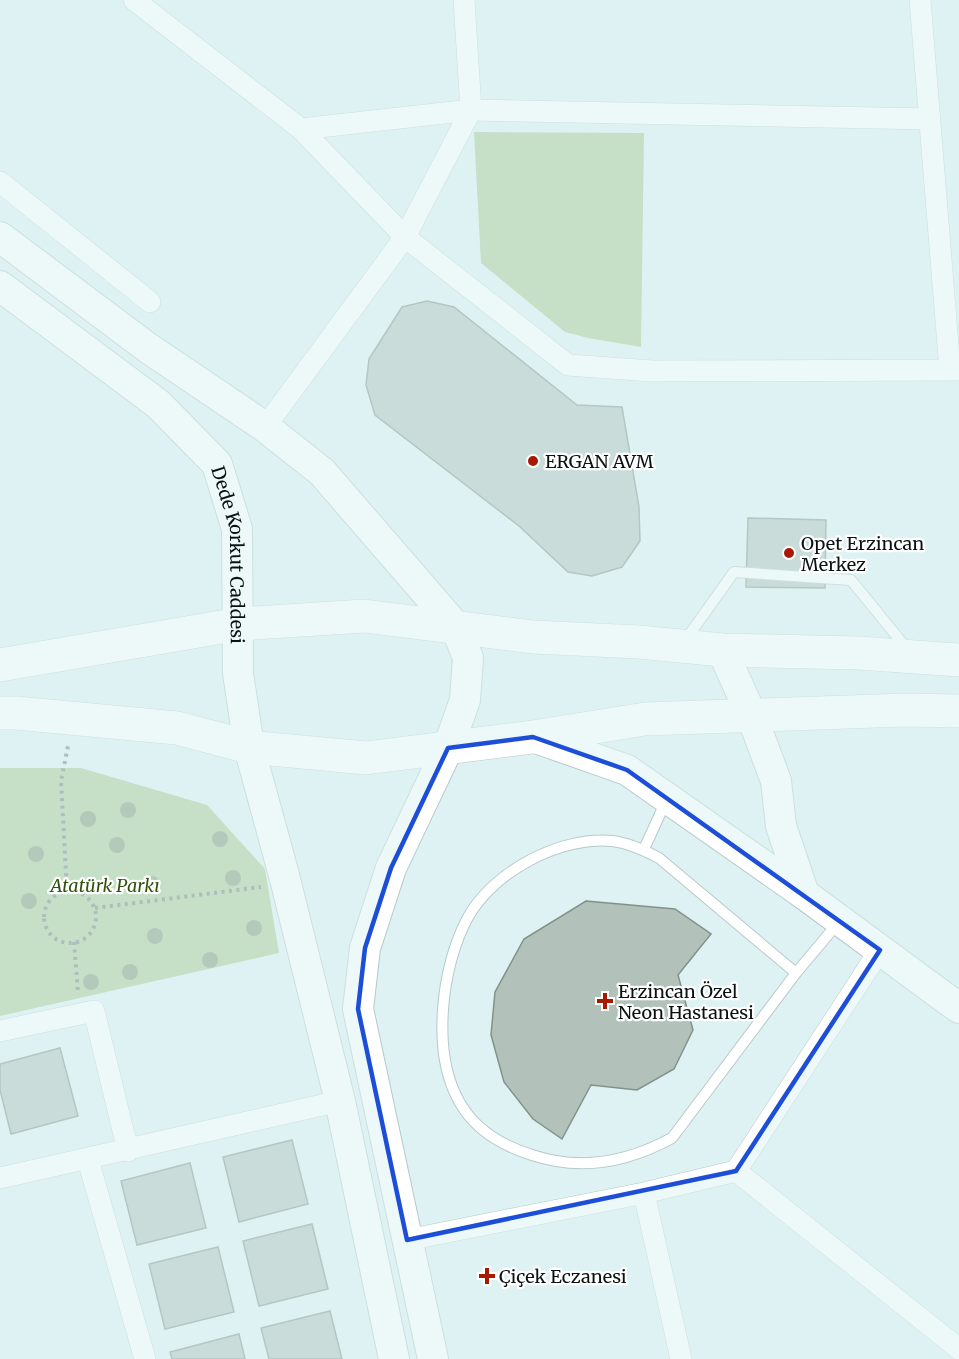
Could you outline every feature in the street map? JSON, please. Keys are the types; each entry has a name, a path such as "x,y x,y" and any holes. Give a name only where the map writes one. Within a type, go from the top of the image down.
{"main road":[{"path":"0,237 148,348 265,427 322,472 456,627 468,658 465,700 448,748 391,868 365,948 358,1009 433,1359"},
{"name":"Dede Korkut Caddesi","path":"0,286 158,404 217,464 237,529 238,673 249,747 286,883 340,1101 394,1359"},
{"path":"0,665 239,624 364,616 533,637 639,642 722,650 859,653 959,660"},
{"path":"722,650 751,714 776,781 781,826 804,894"},
{"path":"0,713 177,728 249,747 366,758 533,738 645,719 905,710 959,711"},
{"path":"533,738 627,770 804,894 959,1008"}],"street":[{"path":"134,0 301,129 405,237 568,365 652,371 955,370 920,0"},
{"path":"265,427 405,237 471,110 464,0"},
{"path":"301,129 471,110 930,119"},
{"path":"0,182 150,302"},
{"path":"407,1240 644,1193 736,1171 880,950"},
{"path":"0,1031 94,1011 128,1151"},
{"path":"0,1178 128,1151 340,1101"},
{"path":"88,1160 145,1359"},
{"path":"736,1171 959,1349"},
{"path":"644,1193 681,1359"}],"lane":[{"path":"680,646 734,572 851,580 914,657"},
{"path":"644,849 667,798"},
{"path":"796,972 658,858 644,849 600,840 554,850 518,867 499,881 482,898 468,918 453,958 447,983 443,1020 444,1048 449,1076 461,1104 480,1128 505,1145 538,1157 556,1161 596,1163 616,1160 654,1148 672,1138 796,972 840,920"}],"path":[{"path":"67,891 61,781 74,718"},
{"path":"95,908 221,894 286,883"},
{"path":"67,891 81,893 92,902 95,908 96,922 93,929 83,939 74,942 63,942 56,938 44,922 44,914 49,901 67,891"},
{"path":"74,942 80,1014"}],"highlighted area":[{"path":"533,737 627,770 880,950 736,1171 407,1240 358,1009 365,948 391,868 448,748"}],"green space":[{"path":"474,132 644,133 641,347 565,332 481,263"},
{"name":"Atatürk Parkı","path":"0,768 81,768 207,805 265,869 279,953 0,1016"}],"building":[{"name":"ERGAN AVM","path":"427,301 454,307 577,405 622,407 639,507 640,541 622,567 592,576 568,572 519,526 375,415 366,385 369,359 402,307"},
{"path":"748,518 826,520 825,588 746,587"},
{"path":"586,901 675,909 711,934 678,975 693,1030 674,1069 637,1090 591,1085 562,1139 533,1119 504,1082 491,1035 495,992 524,939"},
{"path":"60,1048 78,1116 11,1134 0,1090 0,1064"},
{"path":"292,1140 308,1204 239,1222 223,1157"},
{"path":"190,1163 206,1228 137,1245 121,1181"},
{"path":"312,1224 328,1289 259,1306 243,1241"},
{"path":"218,1247 234,1312 165,1329 149,1264"},
{"path":"330,1311 342,1359 269,1359 261,1328"},
{"path":"239,1334 245,1359 172,1359 170,1352"}],"place":[{"name":"ERGAN AVM","path":"533,461"},
{"name":"Opet Erzincan Merkez","path":"789,553"},
{"name":"Erzincan Özel Neon Hastanesi","path":"605,1001"},
{"name":"Çiçek Eczanesi","path":"487,1276"}]}
